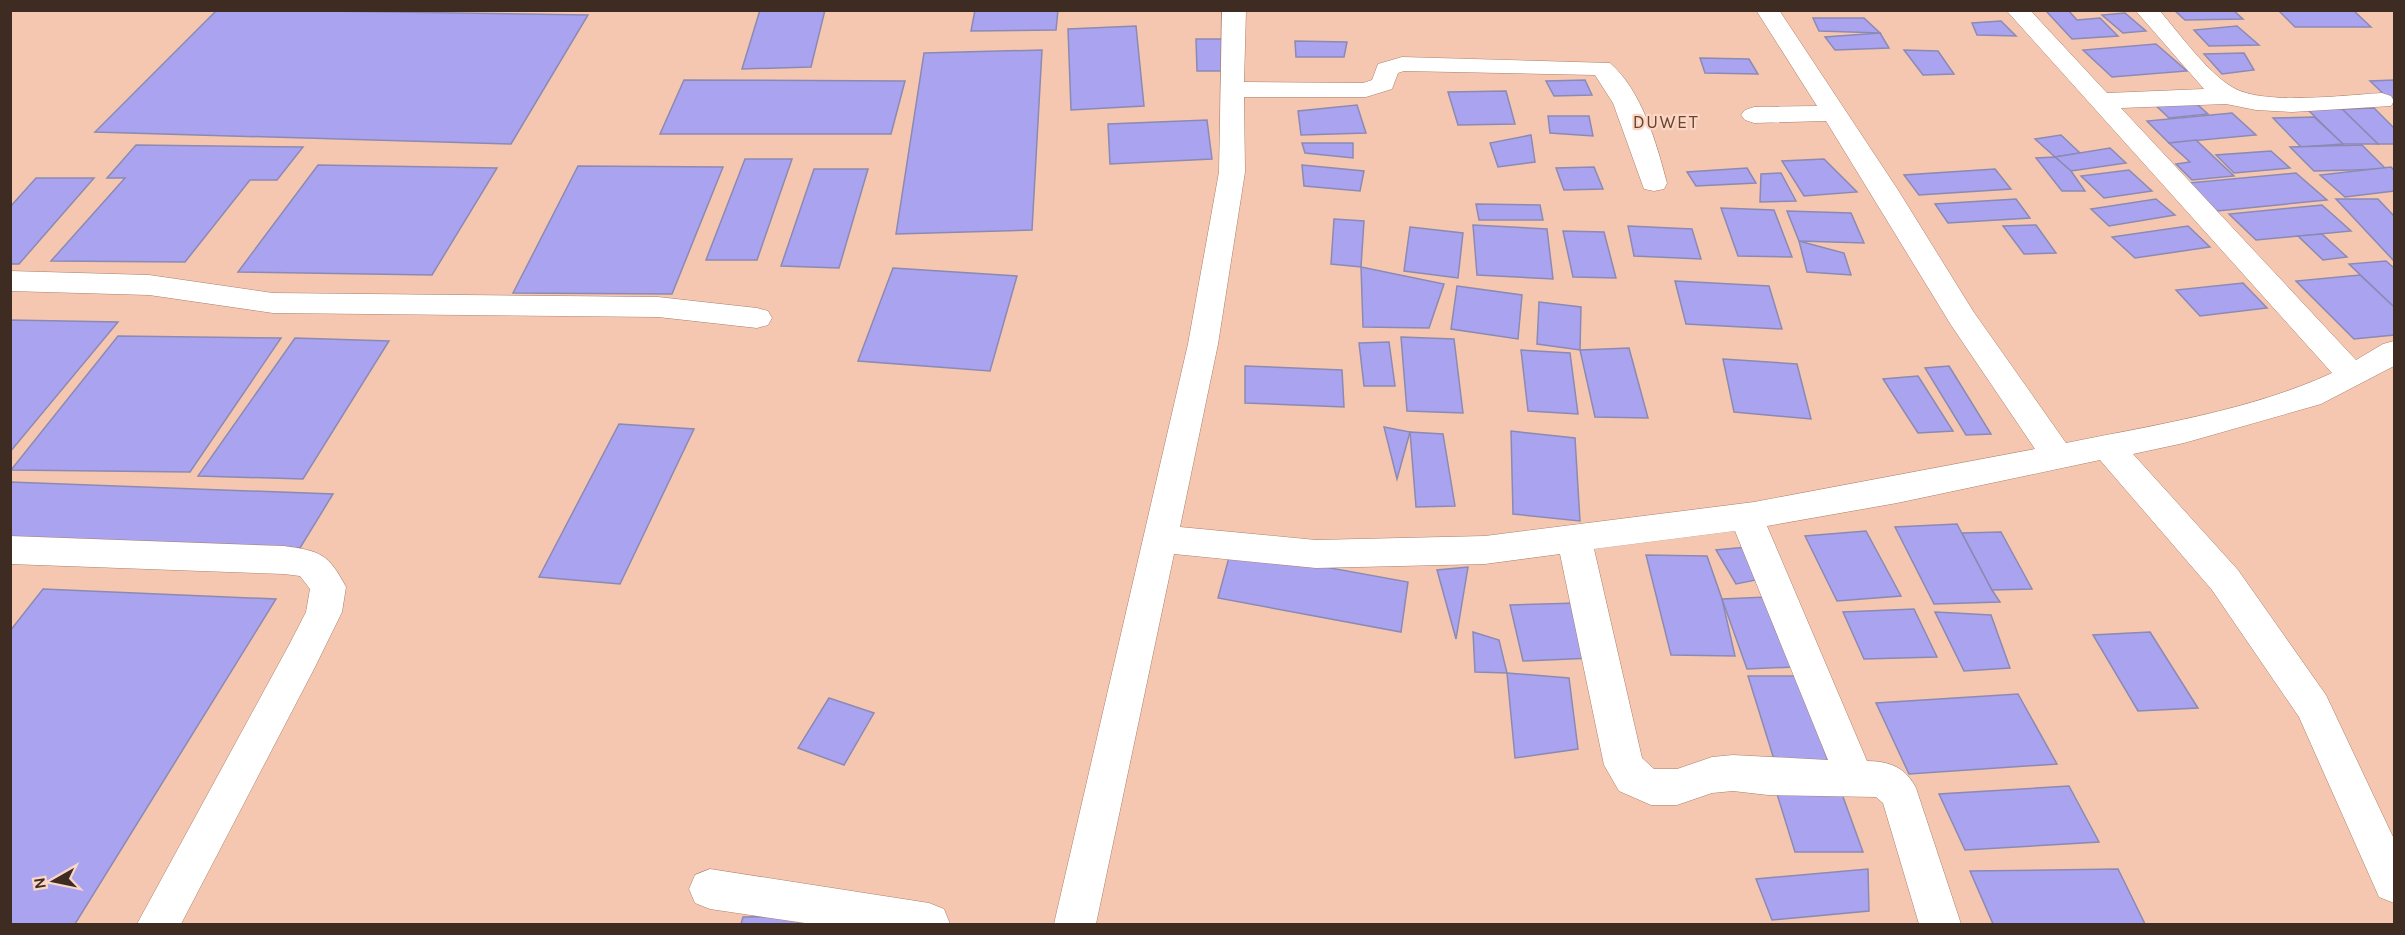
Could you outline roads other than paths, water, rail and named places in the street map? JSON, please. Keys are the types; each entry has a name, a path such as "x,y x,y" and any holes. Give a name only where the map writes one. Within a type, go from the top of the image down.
{"street":[{"path":"1075,924 1203,344 1230,183 1234,10"},
{"path":"1767,10 1962,318 2057,456"},
{"path":"2017,10 2353,376"},
{"path":"2146,10 2214,86 2228,96"},
{"path":"1231,89 1366,90 1383,84 1387,69 1402,63 1601,68 1610,73 1632,117 1649,159 1654,183"},
{"path":"2100,101 2228,96 2246,100 2287,103 2382,101"},
{"path":"1754,115 1833,113"},
{"path":"10,281 149,285 273,303 658,307 757,318"},
{"path":"1160,539 1245,549 1328,554 1485,550 1746,516 1897,490 2184,431 2310,396 2353,376 2394,352"},
{"path":"2107,446 2225,580 2307,697 2394,883"},
{"path":"1746,516 1855,778"},
{"path":"1574,538 1624,765 1633,778 1651,787 1677,788 1712,775 1733,773 1768,777 1882,779 1895,787 1902,801 1940,924"},
{"path":"10,550 284,560 311,564 328,587 324,612 302,656 158,924"},
{"path":"710,889 742,892 928,924"}],"district":[{"name":"DUWET","path":"1666,122"}]}
